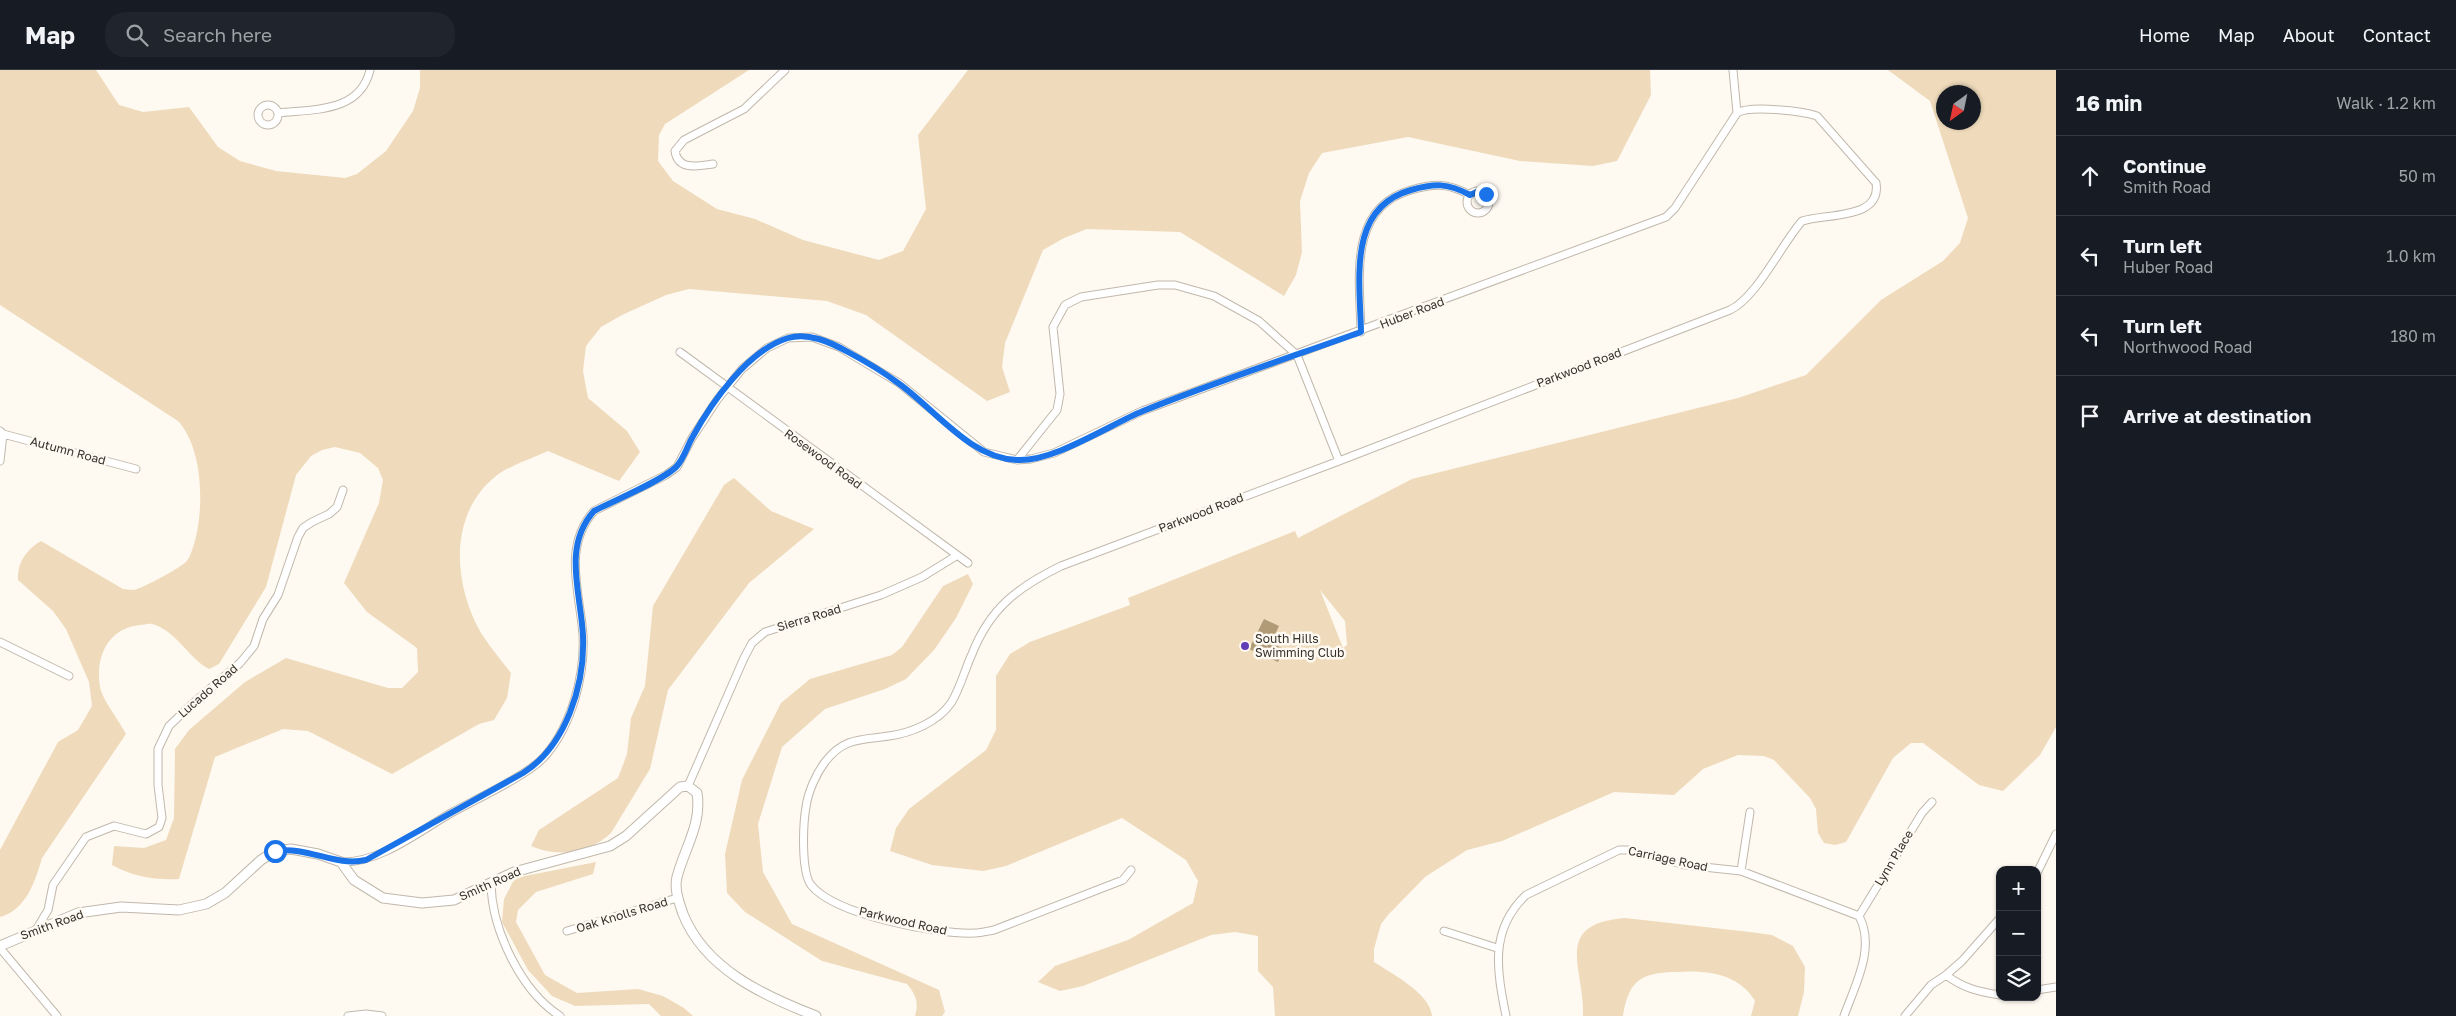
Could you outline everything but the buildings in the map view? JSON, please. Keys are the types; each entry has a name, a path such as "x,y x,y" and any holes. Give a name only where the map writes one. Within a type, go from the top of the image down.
{"street":[{"path":"278,113 334,106 348,102 359,94 370,70"},
{"path":"713,164 695,167 683,164 676,158 675,151 684,140 744,109 785,70"},
{"path":"1733,70 1737,112"},
{"name":"Parkwood Road","path":"1131,870 1123,880 1031,916 977,934 949,932 900,923 859,913 823,895 811,884 805,873 806,807 810,790 826,762 842,746 861,738 889,736 917,729 937,716 951,703 973,651 989,621 1009,598 1030,581 1061,566 1339,461 1740,305 1802,221 1815,216 1860,211 1868,207 1874,200 1877,191 1876,183 1817,116 1808,113 1748,109 1737,112"},
{"name":"Huber Road","path":"341,862 366,860 390,848 523,773 544,757 563,727 572,706 581,671 583,636 574,559 582,528 594,511 666,475 677,467 692,438 726,388 742,368 767,348 788,338 812,336 839,347 899,383 984,452 1018,460 1054,453 1142,411 1361,332 1666,217 1675,208 1737,112"},
{"path":"1361,332 1360,255 1369,223 1382,203 1397,194 1425,186 1452,186 1470,195"},
{"path":"1018,460 1057,410 1060,394 1053,327 1057,316 1065,305 1082,297 1158,285 1175,286 1214,296 1259,321 1297,355 1339,461"},
{"name":"Rosewood Road","path":"680,352 726,388 968,564"},
{"path":"0,461 2,433"},
{"name":"Autumn Road","path":"2,433 136,469"},
{"name":"Lucado Road","path":"36,930 48,910 53,886 86,837 114,826 146,834 159,827 162,818 158,785 158,749 170,726 191,705 240,663 254,646 263,619 278,595 298,537 304,528 330,514 337,507 343,490"},
{"name":"Sierra Road","path":"688,786 752,643 765,632 881,595 922,577 956,556"},
{"path":"0,642 69,676"},
{"path":"688,786 697,792 699,807 697,823 677,879 677,898 687,924 702,946 722,967 747,984 816,1016"},
{"name":"Smith Road","path":"0,947 78,913 121,907 178,910 206,904 226,893 261,860 275,851 291,849 341,862 354,880 383,898 422,903 454,900 514,872 545,862 610,846 626,836 675,790 688,786"},
{"name":"Lynn Place","path":"1858,916 1922,813 1932,802"},
{"path":"1741,872 1750,812"},
{"path":"2040,866 2056,834"},
{"name":"Carriage Road","path":"1497,948 1514,906 1526,895 1619,850 1630,850 1685,865 1741,872 1858,916"},
{"path":"491,884 493,908 503,937 522,979 560,1016"},
{"name":"Oak Knolls Road","path":"567,931 677,898"},
{"path":"1844,1016 1866,950 1865,928 1858,916"},
{"path":"1905,1016 1931,985 1962,961 1996,923"},
{"path":"1444,930 1497,948 1497,972 1506,1016"},
{"path":"0,947 57,1016"},
{"path":"1946,975 1968,988 1996,994"},
{"path":"2041,989 2056,987"},
{"path":"348,1016 366,1014 382,1016"}],"shaded area":[{"path":"0,70 96,70 119,105 143,112 189,107 218,147 240,161 276,171 345,178 357,174 386,151 413,111 420,88 420,70 749,70 665,124 659,135 658,161 673,181 717,209 755,219 803,240 879,260 903,251 926,209 918,135 968,70 1650,70 1651,95 1617,161 1593,166 1520,161 1408,137 1322,153 1309,173 1300,201 1302,252 1296,275 1284,296 1180,232 1087,229 1064,238 1043,250 1005,343 1002,367 1010,392 987,401 866,315 827,301 689,289 666,295 622,315 601,327 586,346 583,371 588,398 627,431 640,452 619,481 548,451 514,465 496,476 480,492 469,510 463,529 460,550 461,572 465,593 481,633 511,673 507,698 494,720 479,724 392,774 308,731 283,729 215,757 179,879 144,877 112,865 114,846 144,848 166,840 174,818 175,749 189,730 245,682 286,658 388,688 402,688 418,672 417,648 367,612 344,583 379,503 383,480 378,468 360,453 335,447 322,450 311,456 296,475 266,587 219,664 209,669 168,632 151,624 129,627 112,638 106,646 100,665 101,692 126,734 42,858 36,876 23,902 17,908 0,917 0,850 58,742 78,730 92,706 89,682 66,629 53,611 18,580 19,568 23,558 31,548 41,541 123,589 138,589 188,560 196,538 199,522 200,485 198,466 193,449 187,434 178,421 0,305"},
{"path":"1888,70 2056,70 2056,727 2040,755 2003,791 1979,785 1923,743 1911,743 1893,758 1846,842 1835,845 1824,843 1818,833 1816,809 1810,798 1774,760 1764,756 1738,755 1703,769 1674,795 1614,792 1502,841 1467,850 1425,877 1388,915 1381,924 1374,949 1374,962 1418,992 1430,1008 1432,1016 1275,1016 1273,987 1258,971 1258,936 1235,932 1211,935 1083,986 1060,991 1038,982 1055,966 1128,940 1193,903 1198,881 1186,860 1122,818 1006,866 983,871 932,865 890,851 896,828 909,809 986,750 996,730 996,676 1010,654 1030,642 1130,605 1128,598 1295,531 1298,538 1412,479 1738,398 1806,375 1881,300 1943,261 1960,243 1968,218 1939,130 1981,130 1981,85 1936,85 1936,119 1930,101","holes":["1320,590 1345,621 1347,645 1343,648"]},
{"path":"734,478 771,511 814,529 749,583 668,690 650,769 611,833 593,845 573,851 552,852 531,846 539,830 618,778 627,754 631,718 645,686 653,606 724,485"},
{"path":"968,574 973,584 956,618 934,650 906,679 885,689 825,709 782,747 758,824 763,872 792,924 939,990 945,1012 942,1016 915,1016 916,999 907,984 822,961 745,912 727,893 725,854 742,780 781,703 810,679 892,655 902,647 943,586"},
{"path":"1264,619 1279,626 1271,643 1284,649 1278,662 1249,649"},
{"path":"596,862 593,874 536,892 518,910 516,922 545,975 577,993 638,989 663,996 684,1008 693,1016 661,1016 649,1004 575,1006 552,996 528,970 502,922 504,899 515,878"},
{"path":"1625,918 1772,935 1793,946 1805,967 1804,992 1798,1016 1751,1016 1755,1001 1740,984 1731,979 1710,973 1668,972 1649,975 1637,982 1626,1000 1623,1016 1583,1016 1577,952 1580,939 1588,929 1602,922"}],"place":[{"name":"South Hills Swimming Club","path":"1245,646"}],"route":[{"path":"275,851 291,849 304,851 341,862 366,860 523,773 536,765 544,757 563,727 572,706 581,671 583,636 574,559 582,528 594,511 666,475 677,467 692,438 717,400 742,368 767,348 788,338 812,336 839,347 899,383 984,452 1002,458 1032,459 1054,453 1142,411 1361,332 1360,255 1369,223 1382,203 1397,194 1425,186 1452,186 1470,195 1479,191 1486,194"}]}
